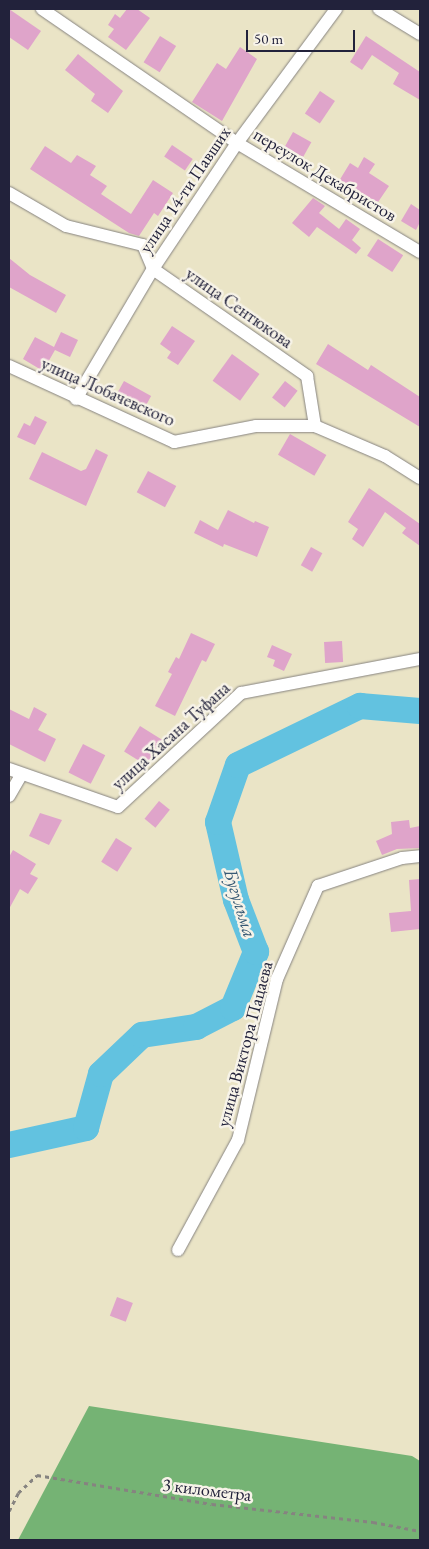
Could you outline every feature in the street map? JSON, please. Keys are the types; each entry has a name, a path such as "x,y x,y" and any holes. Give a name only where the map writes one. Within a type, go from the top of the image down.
{"street":[{"name":"переулок Декабристов","path":"42,9 237,143 420,252"},
{"name":"улица 14-ти Павших","path":"76,399 153,269 237,143 336,9"},
{"path":"379,9 420,34"},
{"path":"9,193 66,226 143,245 153,269"},
{"name":"улица Сентюкова","path":"153,269 307,376 314,426"},
{"name":"улица Лобачевского","path":"9,366 76,399 174,442 256,426 314,426"},
{"path":"314,426 385,456 420,478"},
{"name":"улица Хасана Туфана","path":"9,769 21,775 118,806 242,693 420,659"},
{"path":"9,796 21,775"},
{"name":"улица Виктора Пацаева","path":"178,1250 238,1140 277,979 318,886 402,858 420,856"}],"path":[{"name":"3 километра","path":"9,1510 18,1493 38,1475 212,1504 373,1522 420,1531"}],"green space":[{"path":"89,1406 412,1456 420,1461 420,1540 18,1540"}],"building":[{"path":"9,9 41,31 28,50 9,37"},
{"path":"127,9 137,9 150,18 126,50 108,37 114,29 108,25 115,14 120,18"},
{"path":"160,36 176,46 160,72 144,62"},
{"path":"366,36 420,72 420,100 393,84 399,73 372,55 362,70 350,62"},
{"path":"240,47 257,59 222,121 192,102 217,63 226,69"},
{"path":"78,54 123,91 108,113 91,101 95,94 65,70"},
{"path":"320,91 335,101 320,123 305,113"},
{"path":"293,132 311,142 303,157 285,147"},
{"path":"172,145 193,159 185,171 164,157"},
{"path":"45,146 71,163 77,155 96,166 90,175 107,186 101,194 131,214 153,180 173,193 158,216 154,213 139,236 129,233 30,169"},
{"path":"364,157 375,164 369,173 389,186 376,205 339,181 350,163 358,168"},
{"path":"313,198 325,206 319,213 339,229 346,219 360,229 352,240 361,248 356,254 317,227 309,237 292,223"},
{"path":"411,204 420,210 420,222 416,230 401,221"},
{"path":"378,239 403,255 392,272 367,256"},
{"path":"9,258 30,275 66,295 56,313 9,287"},
{"path":"172,326 195,341 178,365 167,358 171,352 160,344"},
{"path":"61,332 78,340 70,357 55,350 43,371 23,359 35,337 54,347"},
{"path":"328,344 368,370 371,365 420,397 420,427 316,364"},
{"path":"232,354 260,374 240,401 213,381"},
{"path":"124,381 151,396 141,414 114,399"},
{"path":"285,381 298,391 285,407 272,398"},
{"path":"35,416 47,422 35,445 17,437 24,423 30,426"},
{"path":"290,434 326,455 314,476 278,455"},
{"path":"96,449 108,455 86,506 29,479 42,452 81,471 86,469"},
{"path":"148,471 176,486 165,507 137,492"},
{"path":"369,488 420,524 420,546 402,533 406,528 385,512 363,547 352,539 358,529 348,522"},
{"path":"228,510 254,523 255,521 269,527 257,557 224,544 223,547 194,533 200,520 218,530"},
{"path":"311,547 322,553 312,572 301,565"},
{"path":"191,633 215,644 206,662 202,660 175,716 155,706 172,674 168,672 176,657 179,659"},
{"path":"342,641 343,662 325,663 324,642"},
{"path":"272,645 292,654 284,671 273,666 275,660 267,657"},
{"path":"34,707 47,714 38,730 56,739 45,762 9,744 9,709 29,719"},
{"path":"140,726 162,740 146,765 124,751"},
{"path":"83,744 105,755 91,784 68,773"},
{"path":"159,801 170,810 155,828 145,819"},
{"path":"40,813 62,820 49,845 29,836"},
{"path":"409,820 410,828 420,826 420,848 397,849 382,855 376,841 392,834 391,822"},
{"path":"116,838 132,848 117,872 101,862"},
{"path":"13,850 36,864 30,874 38,878 28,894 20,889 9,909 9,857"},
{"path":"420,879 420,929 391,932 389,913 411,911 409,880"},
{"path":"117,1297 133,1303 126,1322 110,1316"}],"waterway":[{"name":"Бугульма","path":"9,1145 86,1128 101,1074 142,1035 196,1027 233,1008 256,952 236,900 218,822 238,765 360,706 420,711"}]}
